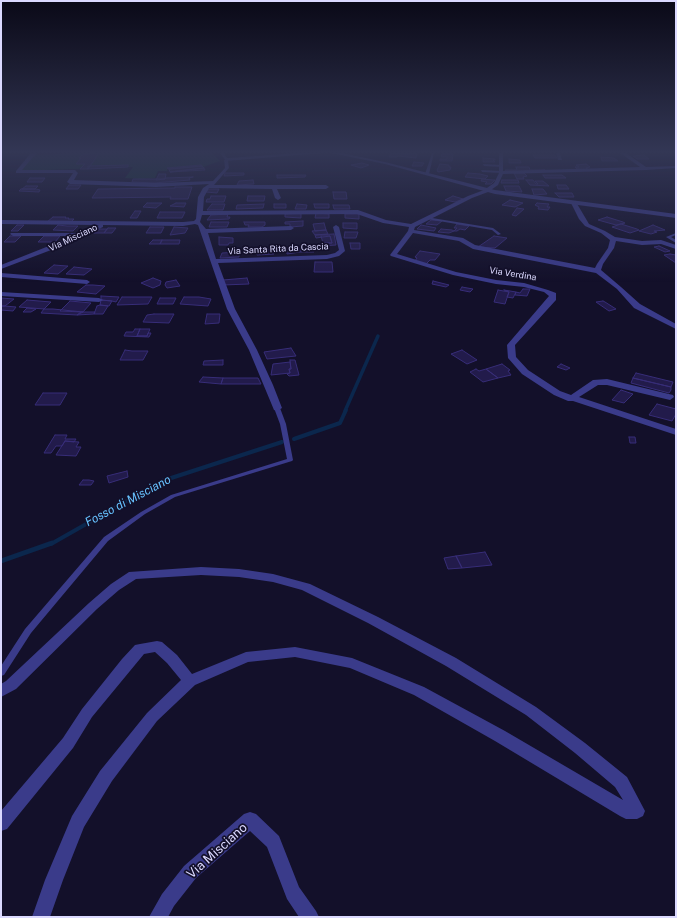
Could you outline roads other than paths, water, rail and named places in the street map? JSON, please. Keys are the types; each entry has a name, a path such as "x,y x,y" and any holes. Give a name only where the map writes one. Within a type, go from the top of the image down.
{"street":[{"path":"202,196 199,219 196,222 200,224 204,230 231,309 253,350 269,385 277,408"},
{"name":"Via Verdina","path":"475,196 427,218 411,228 393,255 467,276 537,288 553,295 553,298 547,306 523,330 511,345 512,358 525,372 557,393 571,399 676,432"},
{"path":"521,196 676,216"},
{"path":"574,203 582,220 587,225 603,232 613,239 642,243 666,243 676,245"},
{"path":"200,213 358,212 385,222 461,239 472,247 598,271 619,288 636,306 676,327"},
{"path":"1,222 105,224"},
{"name":"Via Misciano","path":"1,267 58,246 105,224 183,224 196,222"},
{"name":"Via Santa Rita da Cascia","path":"214,261 337,255 342,251 336,227"},
{"path":"204,230 291,228"},
{"path":"13,234 82,234"},
{"path":"598,271 600,264 611,248 613,239"},
{"path":"1,275 87,282"},
{"path":"1,294 99,300"},
{"path":"571,399 596,382 607,382 670,397"},
{"path":"1,691 11,685 93,606 115,587 133,575 201,571 239,573 273,578 306,587 373,620 451,662 531,710 621,782 637,811 626,811 419,690 352,663 295,652 246,657 190,681 152,717 106,776 78,822 54,880 42,917"},
{"path":"1,823 68,743 87,714 127,663 140,649 157,646 172,659 190,681"},
{"name":"Via Misciano","path":"158,917 168,900 190,872 250,820 273,842 293,893 310,917"}],"lane":[{"path":"427,218 493,229 499,234"},
{"path":"676,234 668,237 676,245"},
{"path":"1,673 28,631 106,539 143,513 173,496 290,460 283,424 277,408"}],"waterway":[{"name":"Fosso di Misciano","path":"345,411 378,336"},
{"name":"Fosso di Misciano","path":"294,439 340,423 346,410"},
{"name":"Fosso di Misciano","path":"51,544 162,481 282,442"},
{"name":"Fosso di Misciano","path":"1,561 52,543"}]}
